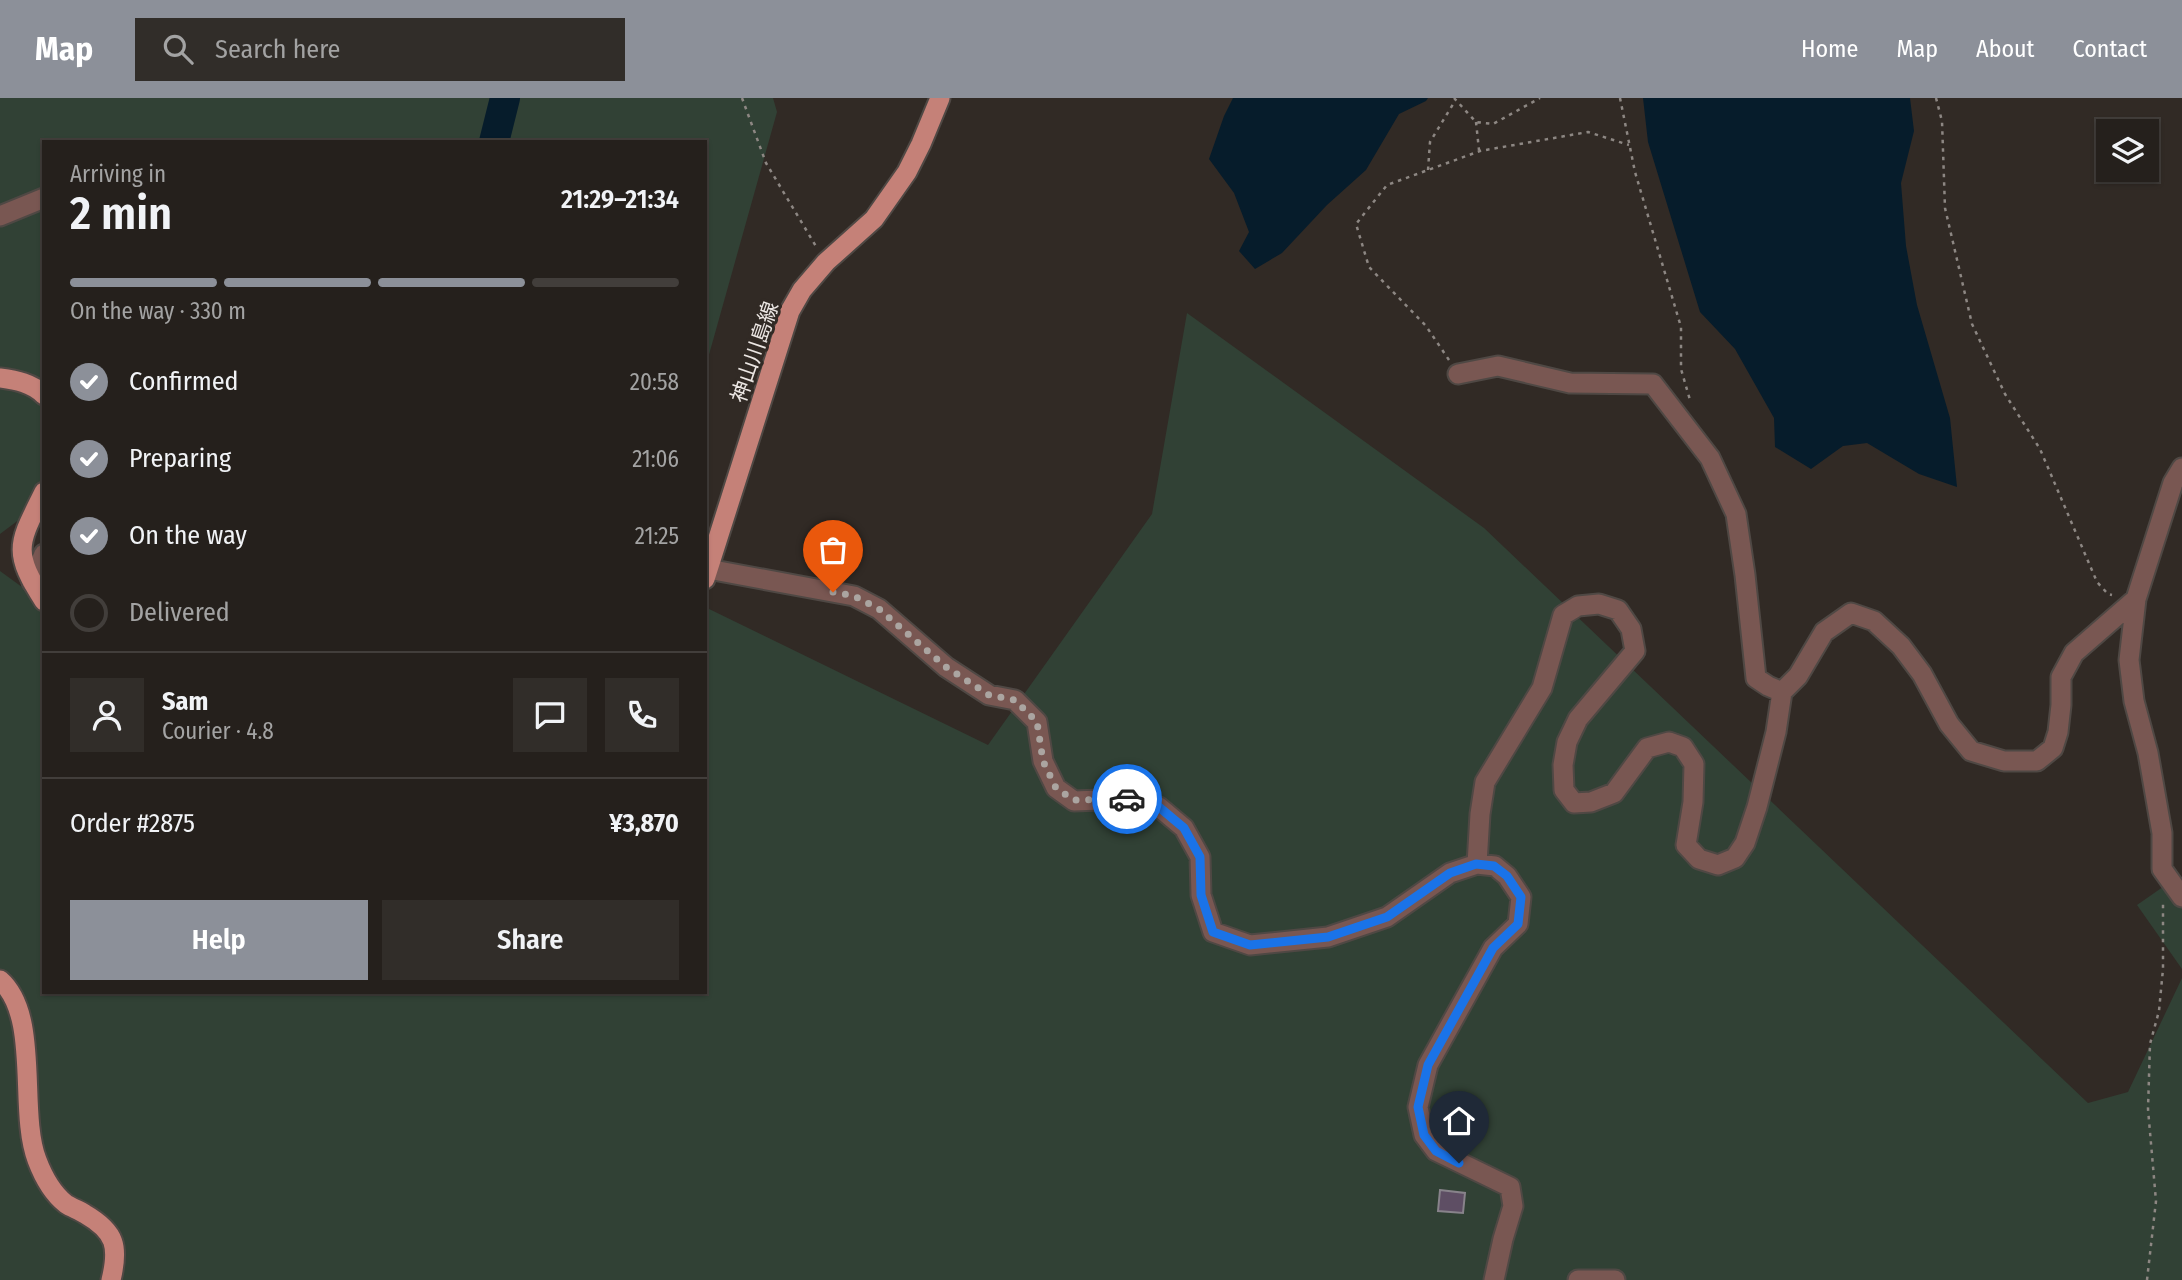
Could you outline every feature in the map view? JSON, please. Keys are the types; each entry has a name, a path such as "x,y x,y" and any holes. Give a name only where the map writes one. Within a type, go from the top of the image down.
{"main road":[{"name":"神山川島線","path":"707,574 790,311 826,262 874,219 907,172 922,144 940,98"},
{"path":"0,378 19,380 42,393"},
{"path":"42,496 21,546 23,562 42,598"},
{"path":"0,980 16,1006 23,1030 30,1139 37,1161 50,1186 66,1204 103,1226 114,1241 116,1259 111,1280"}],"street":[{"path":"0,216 42,199"},
{"path":"1458,374 1498,366 1570,383 1653,384 1710,458 1736,514 1756,677 1768,687 1782,692"},
{"path":"2182,468 2173,483 2136,599 2129,660 2134,701 2148,753 2162,833 2162,869 2182,897"},
{"path":"32,582 42,559"},
{"path":"707,574 854,596 879,609 946,667 989,695 1015,700 1037,722 1043,761 1056,788 1074,800 1126,799 1159,807 1184,828 1200,857 1201,895 1213,932 1250,945 1328,937 1387,917 1450,873 1476,864 1494,866 1507,876 1521,897 1518,924 1493,948 1428,1065 1418,1107 1424,1135 1436,1151 1510,1187 1513,1206 1494,1280"},
{"path":"1476,864 1485,782 1542,688 1563,615 1578,606 1599,604 1618,610 1631,629 1635,651 1578,719 1567,742 1563,765 1564,790 1574,803 1591,802 1614,793 1647,748 1669,742 1683,747 1694,764 1693,802 1686,845 1699,859 1718,865 1735,858 1745,843 1776,732 1782,692 1798,676 1824,632 1851,614 1874,621 1901,646 1922,674 1949,724 1971,751 2004,761 2037,761 2053,748 2058,732 2062,677 2074,653 2136,599"},
{"path":"1578,1280 1615,1280"}],"path":[{"path":"742,98 766,163 826,262"},
{"path":"1476,122 1493,124 1540,98"},
{"path":"1620,98 1635,173 1681,327 1681,369 1690,401 1672,406"},
{"path":"1936,98 1942,121 1945,208 1972,324 2005,394 2040,449 2097,582 2108,594 2136,599"},
{"path":"1428,170 1430,142 1455,99 1476,122 1480,150"},
{"path":"1458,374 1426,326 1369,267 1356,224 1387,185 1480,150 1588,132 1629,145"},
{"path":"2147,1280 2156,1201 2148,1109 2150,1044 2159,1011 2163,969 2162,869"}],"green space":[{"path":"0,98 773,98 777,112 707,362 707,140 42,140 42,502 0,534"},
{"path":"1187,313 1484,528 2088,1103 2128,1092 2182,978 2182,1280 0,1280 0,571 42,602 42,994 707,994 707,608 988,745 1152,514"},
{"path":"2170,882 2182,886 2182,969 2137,905"}],"water":[{"path":"1233,98 1428,98 1399,114 1366,170 1327,205 1282,253 1255,269 1239,251 1249,232 1234,193 1209,159"},
{"path":"1643,98 1910,98 1914,131 1901,183 1906,246 1917,305 1950,418 1957,487 1919,474 1867,443 1843,446 1811,469 1775,447 1774,418 1735,349 1700,312 1648,142"}],"building":[{"path":"1440,1190 1465,1193 1463,1213 1438,1211"}],"waterway":[{"path":"494,140 505,98"}],"way so far":[{"path":"833,592 854,596 879,609 946,667 989,695 1015,700 1037,722 1043,761 1056,788 1074,800 1127,799"}],"route":[{"path":"1127,799 1159,807 1184,828 1200,857 1201,895 1213,932 1250,945 1328,937 1387,917 1450,873 1476,864 1494,866 1507,876 1521,897 1518,924 1493,948 1428,1065 1418,1107 1424,1135 1436,1151 1459,1163"}]}
